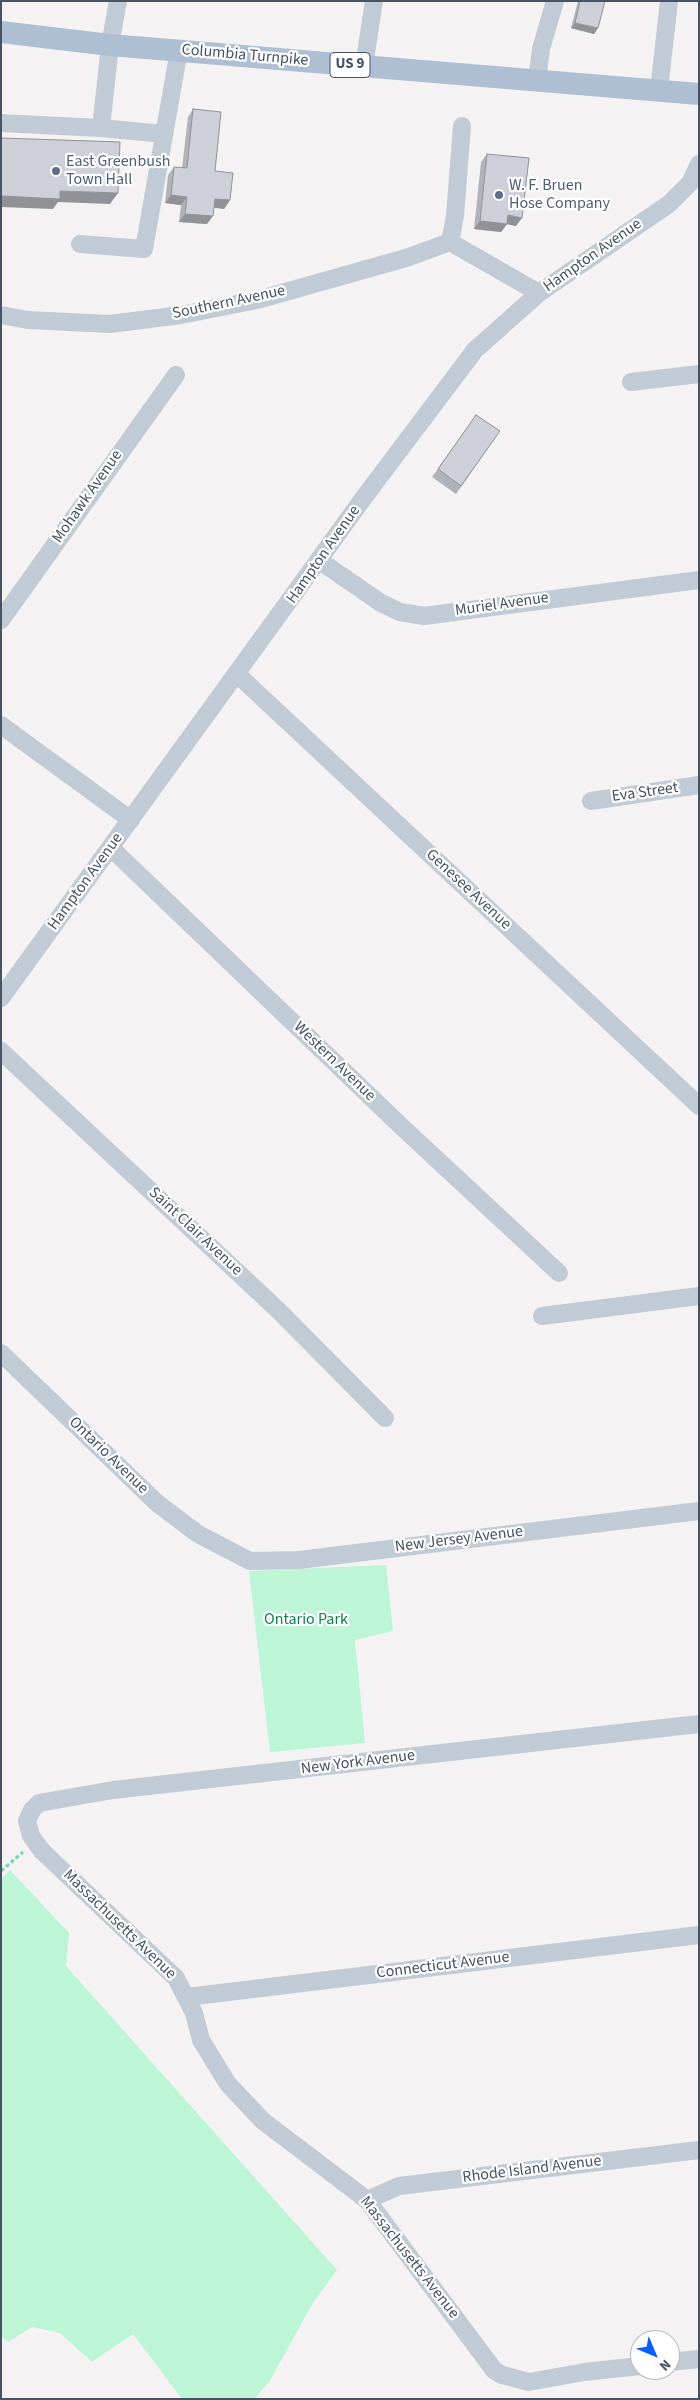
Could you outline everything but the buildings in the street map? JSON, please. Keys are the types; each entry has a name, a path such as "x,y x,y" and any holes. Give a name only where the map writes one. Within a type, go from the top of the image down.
{"main road":[{"name":"Columbia Turnpike","path":"1,32 110,45 699,94"}],"street":[{"path":"102,128 110,45 118,1"},
{"path":"364,66 374,1"},
{"path":"536,80 541,49 555,1"},
{"path":"659,90 669,1"},
{"path":"80,244 144,249 179,50"},
{"path":"1,123 102,128 164,134"},
{"path":"462,126 455,216 450,242 539,292"},
{"name":"Hampton Avenue","path":"1,998 238,675 366,496 476,350 539,292 669,204 690,183 699,164"},
{"name":"Southern Avenue","path":"1,315 28,320 110,324 181,315 257,300 406,258 450,242"},
{"path":"631,382 699,374"},
{"name":"Mohawk Avenue","path":"1,620 176,375"},
{"name":"Muriel Avenue","path":"320,561 381,603 400,612 424,616 699,580"},
{"name":"Genesee Avenue","path":"238,675 699,1106"},
{"path":"1,725 131,820"},
{"name":"Eva Street","path":"592,801 699,785"},
{"name":"Western Avenue","path":"111,848 395,1120 559,1273"},
{"name":"Saint Clair Avenue","path":"1,1051 279,1311 385,1418"},
{"path":"542,1316 699,1296"},
{"name":"Ontario Avenue","path":"1,1353 157,1503 198,1534 222,1548"},
{"name":"New Jersey Avenue","path":"222,1548 250,1560 299,1560 699,1511"},
{"name":"New York Avenue","path":"27,1821 32,1810 39,1803 113,1790 699,1724"},
{"name":"Massachusetts Avenue","path":"27,1821 31,1836 42,1851 176,1978 187,1997 201,2040 228,2084 263,2120 367,2200 494,2370 502,2375 529,2382 584,2372 630,2367"},
{"name":"Connecticut Avenue","path":"187,1997 699,1935"},
{"name":"Rhode Island Avenue","path":"367,2200 399,2186 699,2150"},
{"path":"680,2361 699,2359"}],"path":[{"path":"1,1871 36,1842"}],"green space":[{"name":"Ontario Park","path":"386,1565 393,1631 355,1640 365,1743 270,1752 249,1571"},
{"path":"10,1870 69,1933 66,1966 337,2270 314,2301 269,2382 254,2399 182,2399 133,2334 92,2362 60,2333 32,2327 8,2342 1,2336 1,1879"}],"place":[{"name":"East Greenbush Town Hall","path":"56,171"},
{"name":"W. F. Bruen Hose Company","path":"499,195"}]}
